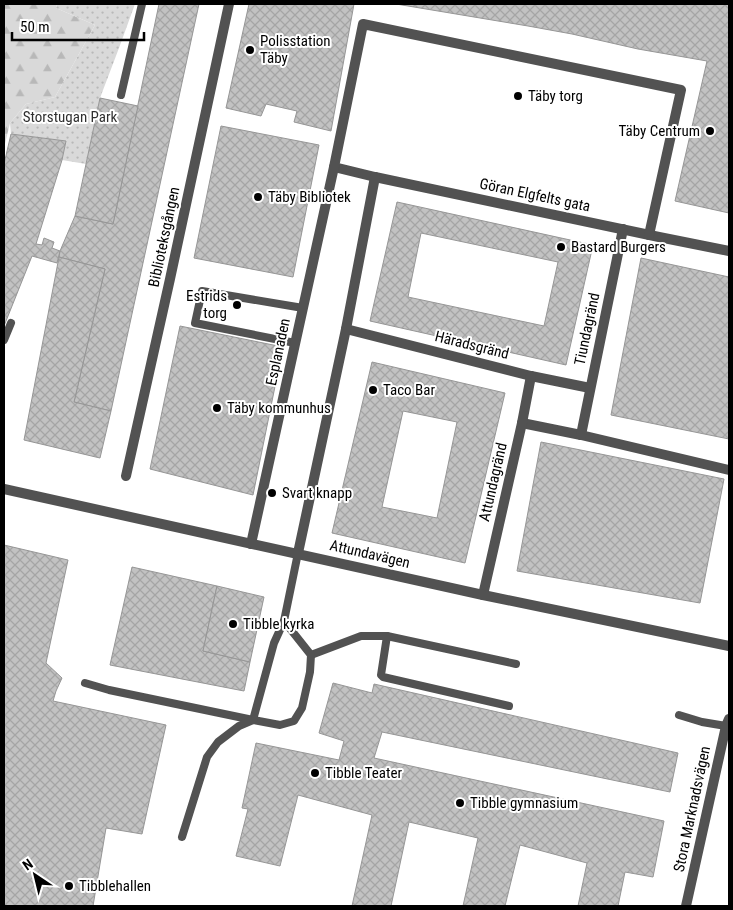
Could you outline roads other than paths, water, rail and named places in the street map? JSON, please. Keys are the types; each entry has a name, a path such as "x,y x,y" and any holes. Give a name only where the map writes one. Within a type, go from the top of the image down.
{"street":[{"name":"Biblioteksgången","path":"126,476 229,4"},
{"name":"Esplanaden","path":"251,544 334,167 363,24 681,90 649,235"},
{"name":"Göran Elgfelts gata","path":"334,167 649,235 729,250"},
{"path":"298,554 346,329 375,177"},
{"name":"Tiundagränd","path":"581,435 623,229"},
{"name":"Häradsgränd","path":"346,329 531,376 590,388"},
{"name":"Attundagränd","path":"483,595 531,376"},
{"path":"522,423 729,470"},
{"name":"Attundavägen","path":"4,489 483,595 729,646"},
{"name":"Stora Marknadsvägen","path":"686,906 728,722"}],"lane":[{"path":"121,95 142,4"},
{"path":"295,343 195,323 202,291 303,308"},
{"path":"4,340 11,323"},
{"path":"253,720 274,643 284,621 298,554"},
{"path":"84,683 253,720 280,725 294,722 302,708 310,672 311,655 284,621"},
{"path":"311,655 361,636 387,636 516,664"},
{"path":"387,636 381,675 383,677 509,706"},
{"path":"679,716 702,722 728,722"},
{"path":"182,837 207,757 218,742 239,726 253,720"}],"place":[{"name":"Polisstation Täby","path":"250,50"},
{"name":"Täby torg","path":"518,96"},
{"name":"Täby Centrum","path":"710,131"},
{"name":"Täby Bibliotek","path":"258,197"},
{"name":"Bastard Burgers","path":"561,247"},
{"name":"Estrids torg","path":"237,305"},
{"name":"Taco Bar","path":"373,390"},
{"name":"Täby kommunhus","path":"217,408"},
{"name":"Svart knapp","path":"272,493"},
{"name":"Tibble kyrka","path":"233,624"},
{"name":"Tibble Teater","path":"315,773"},
{"name":"Tibble gymnasium","path":"460,803"},
{"name":"Tibblehallen","path":"69,886"}],"park label":[{"name":"Storstugan Park","path":"70,117"}]}
